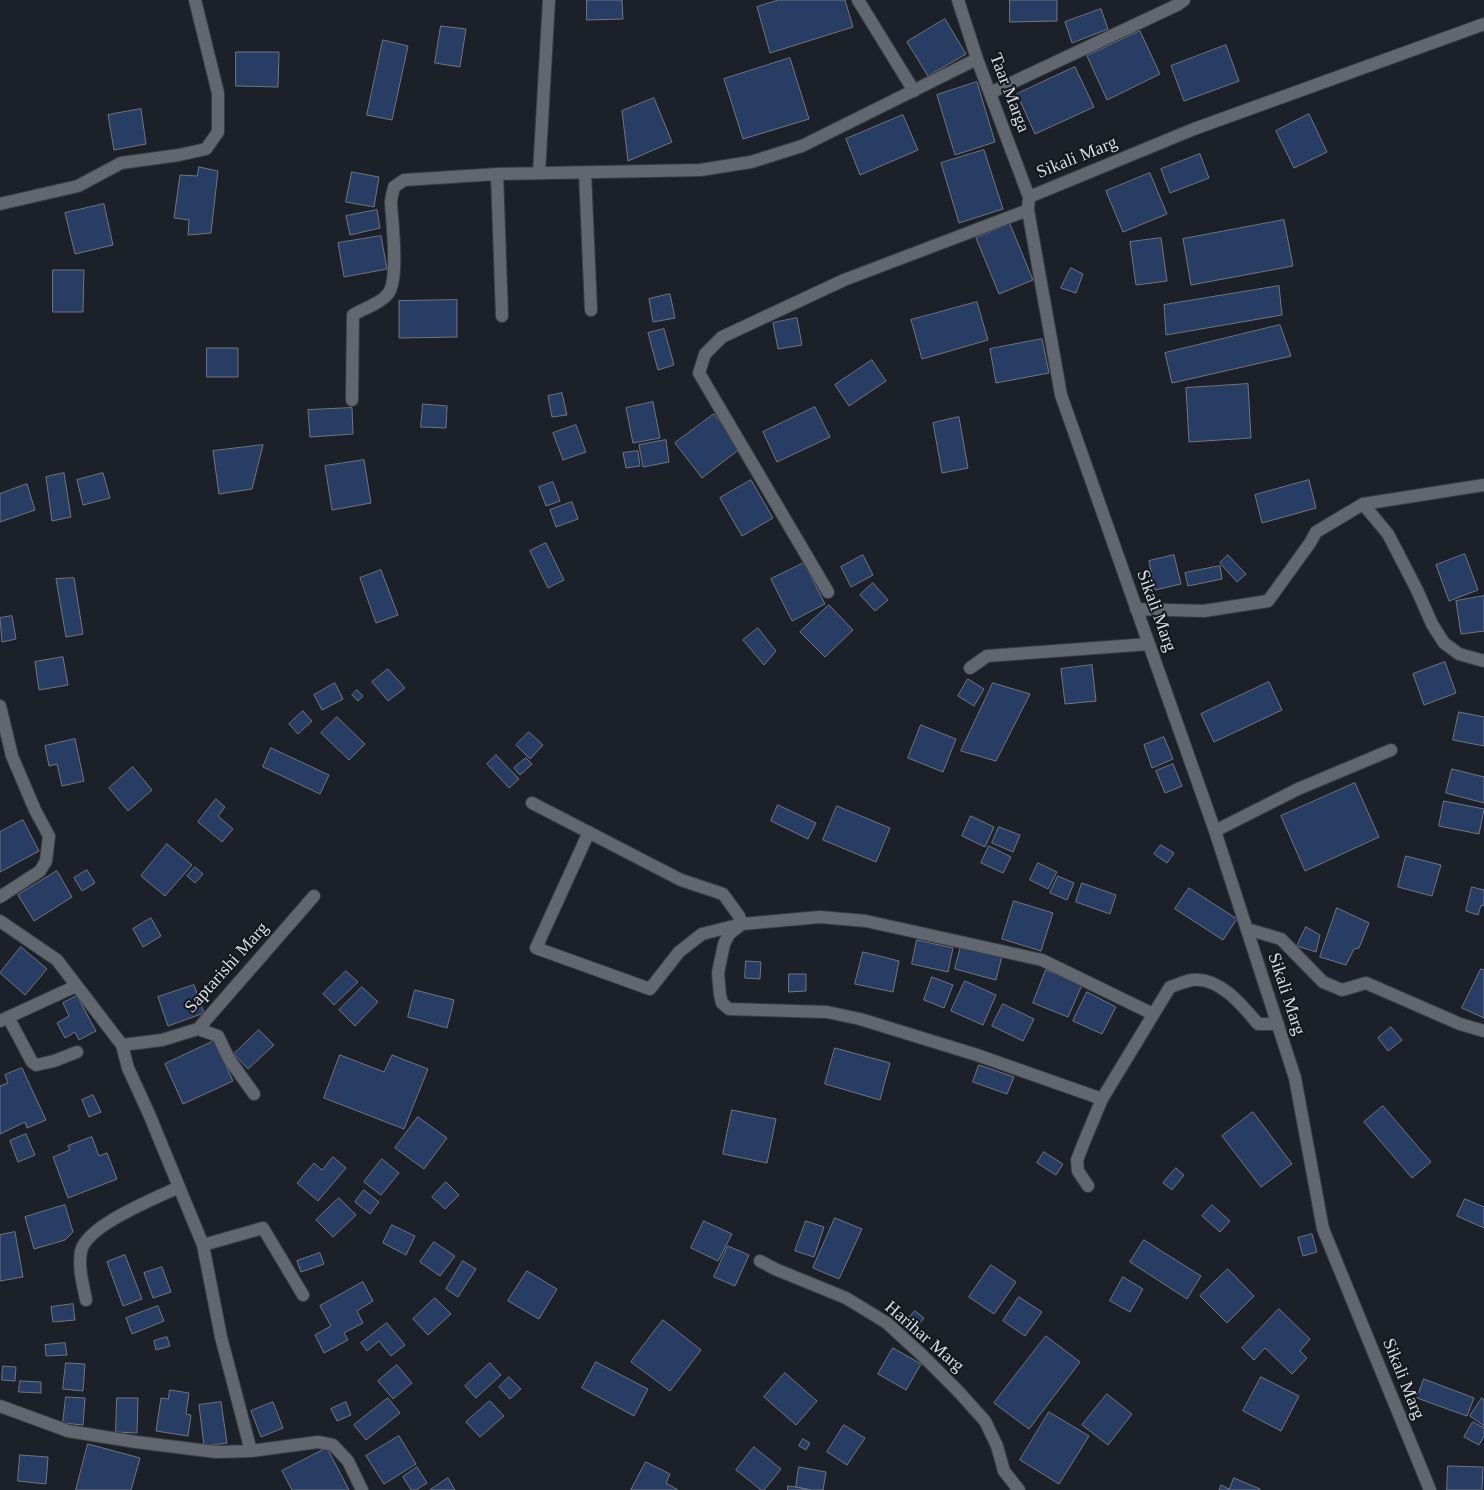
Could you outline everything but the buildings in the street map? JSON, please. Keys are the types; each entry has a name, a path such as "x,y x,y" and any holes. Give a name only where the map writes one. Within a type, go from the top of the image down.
{"street":[{"path":"0,204 78,186 121,163 179,155 206,149 218,132 218,94 195,0"},
{"path":"538,173 548,0"},
{"path":"858,0 914,90"},
{"name":"Taar Marga","path":"958,0 1028,203"},
{"path":"990,93 1184,0"},
{"name":"Sikali Marg","path":"1430,1490 1323,1229 1295,1078 1215,831 1061,395 1028,203 1203,126 1484,24"},
{"path":"352,400 353,315 376,304 389,294 394,276 391,201 394,187 404,180 497,174 700,170 751,162 802,146 977,58"},
{"path":"585,173 591,310"},
{"path":"497,174 502,316"},
{"path":"828,592 699,373 705,354 722,337 844,280 1028,203"},
{"path":"1136,609 1204,612 1268,601 1316,532 1363,504 1484,485"},
{"path":"1363,504 1388,534 1432,624 1444,643 1458,654 1484,661"},
{"path":"970,668 987,656 1149,644"},
{"path":"0,706 12,756 35,810 49,836 46,861 40,871 0,897"},
{"path":"1215,831 1298,790 1391,750"},
{"path":"532,804 681,880 723,894 739,916 742,924"},
{"path":"589,832 536,948 650,989 679,952 702,934 742,924 820,917 866,921 1042,960 1153,1014"},
{"name":"Saptarishi Marg","path":"122,1045 162,1040 198,1029 314,896"},
{"path":"0,921 56,960 122,1045 128,1068 203,1245 221,1337 251,1451"},
{"path":"742,924 729,934 724,944 718,973 722,1003 729,1009 827,1012 860,1019 977,1055 1102,1099"},
{"path":"1247,929 1281,939 1323,982 1342,990 1366,983 1460,1024 1484,1031"},
{"path":"1088,1186 1078,1171 1077,1160 1102,1099 1170,987 1194,980 1210,982 1233,996 1258,1024 1278,1024"},
{"path":"76,986 4,1019 32,1062 36,1065 54,1061 77,1052"},
{"path":"198,1029 218,1036 230,1059 254,1094"},
{"path":"86,1300 80,1268 82,1249 91,1235 107,1222 179,1187"},
{"path":"203,1245 263,1228 303,1295"},
{"name":"Harihar Marg","path":"760,1261 846,1298 887,1323 958,1391 985,1421 997,1446 1004,1471 1019,1490"},
{"path":"0,1406 68,1431 216,1452 251,1451 318,1442 332,1445 348,1461 362,1490"}]}
